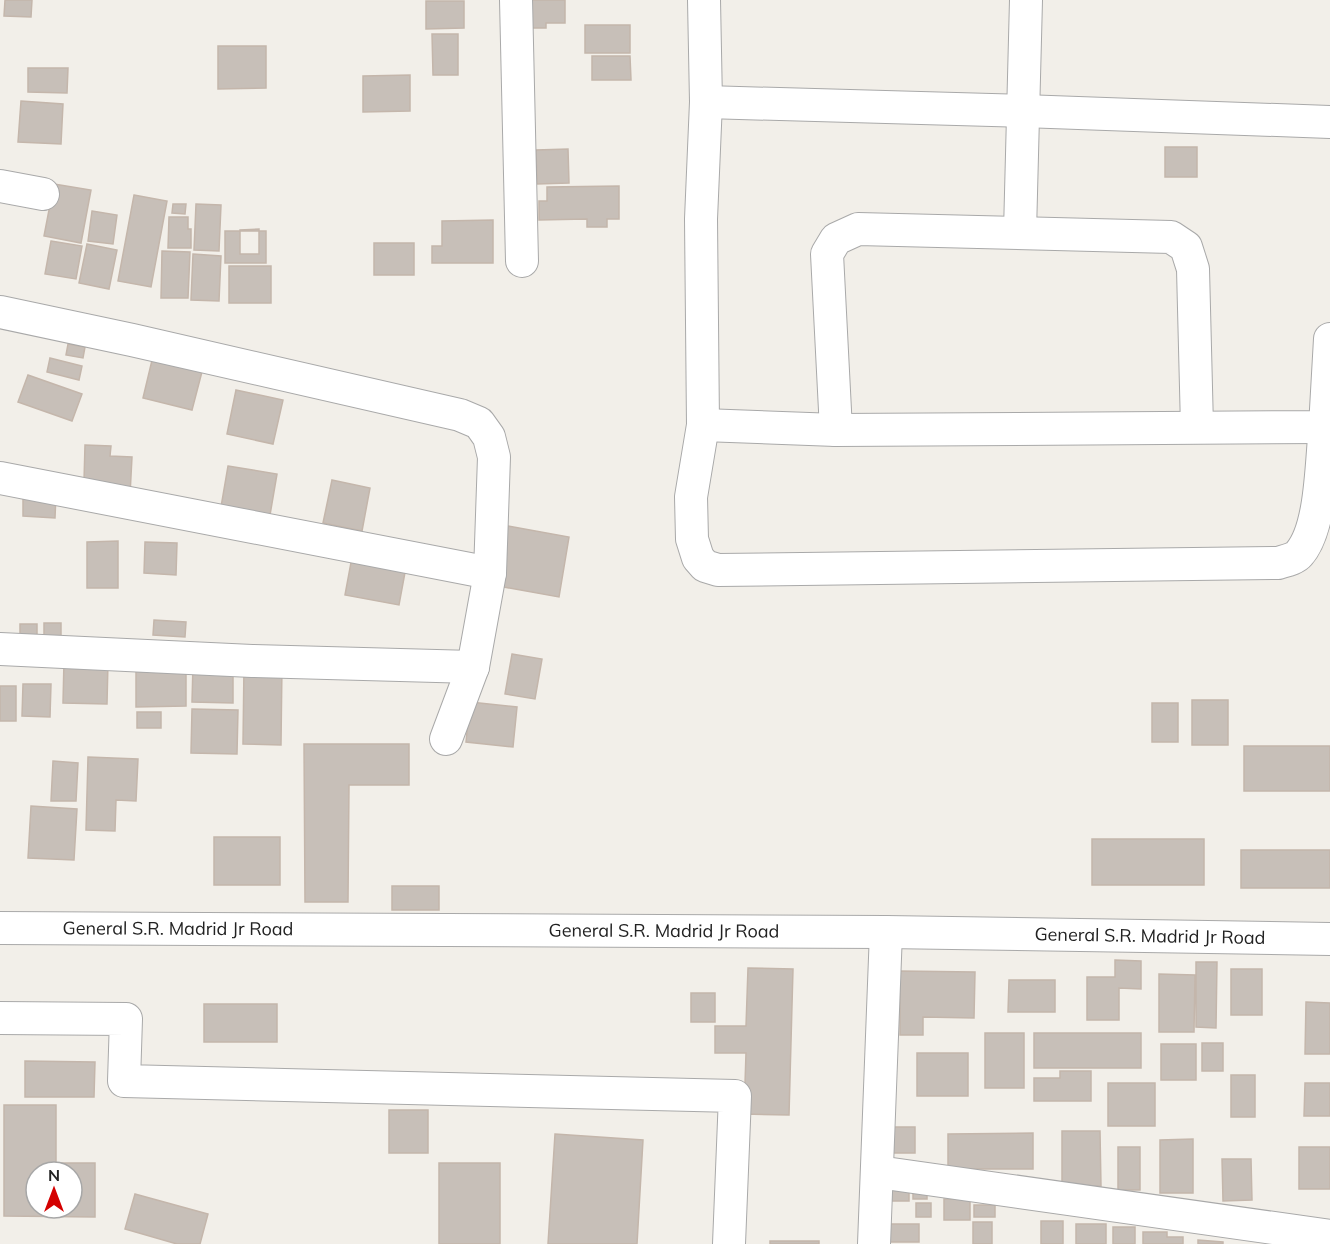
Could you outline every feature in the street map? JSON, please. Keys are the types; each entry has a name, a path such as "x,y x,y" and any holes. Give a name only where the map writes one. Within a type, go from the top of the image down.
{"street":[{"path":"516,0 522,261"},
{"path":"704,0 706,102 701,219 703,425 691,497 692,539 698,558 705,566 718,570 1278,563 1298,556 1311,536 1317,510 1330,339"},
{"path":"1020,232 1026,0"},
{"path":"706,102 1330,122"},
{"path":"0,186 43,194"},
{"path":"836,430 827,254 836,238 858,229 1171,237 1186,247 1193,269 1197,427"},
{"path":"0,312 460,415 479,423 489,437 494,457 490,573 473,667 446,739"},
{"path":"703,425 836,430 1325,427"},
{"path":"0,478 490,573"},
{"path":"0,649 252,661 473,667"},
{"name":"General S.R. Madrid Jr Road","path":"0,928 886,932 1330,939"},
{"path":"874,1244 886,932"},
{"path":"0,1018 126,1019 124,1081 735,1095 729,1244"},
{"path":"878,1172 1330,1236"}],"building":[{"path":"5,0 32,0 31,17 4,16"},
{"path":"530,0 565,0 565,23 546,23 546,28 530,28"},
{"path":"426,1 464,1 464,28 426,29"},
{"path":"585,25 630,25 630,53 585,53"},
{"path":"432,34 458,34 458,75 433,75"},
{"path":"218,46 266,46 266,88 218,89"},
{"path":"592,56 630,56 631,80 592,80"},
{"path":"28,68 68,68 67,93 28,92"},
{"path":"410,75 410,111 363,112 363,76"},
{"path":"21,101 63,104 61,144 18,142"},
{"path":"1165,147 1197,147 1197,177 1165,177"},
{"path":"568,149 569,183 537,184 536,150"},
{"path":"54,184 91,190 81,243 44,236"},
{"path":"619,186 619,219 607,219 607,227 587,227 587,219 539,220 539,201 547,201 547,187"},
{"path":"134,195 167,201 151,287 118,281"},
{"path":"173,204 186,204 185,214 172,213"},
{"path":"196,204 221,205 219,251 194,250"},
{"path":"92,211 117,215 113,244 88,241"},
{"path":"169,217 188,217 188,229 191,229 191,248 168,248"},
{"path":"493,220 493,263 432,263 432,246 442,246 442,221"},
{"path":"259,229 259,254 240,254 240,230"},
{"path":"225,231 266,231 266,263 225,263"},
{"path":"51,241 82,246 76,279 45,274"},
{"path":"374,243 414,243 414,275 374,275"},
{"path":"87,244 117,250 109,289 79,283"},
{"path":"162,251 190,252 188,298 161,298"},
{"path":"193,254 221,256 219,301 191,300"},
{"path":"229,266 271,266 271,303 229,303"},
{"path":"68,344 85,347 83,358 66,355"},
{"path":"154,352 204,364 192,410 143,398"},
{"path":"50,358 82,366 79,380 47,372"},
{"path":"28,375 82,394 72,421 18,402"},
{"path":"236,390 283,400 273,444 227,434"},
{"path":"85,445 111,446 110,456 132,457 130,495 84,481"},
{"path":"228,466 277,474 270,515 221,507"},
{"path":"332,480 370,488 362,531 323,523"},
{"path":"23,493 56,494 55,518 23,516"},
{"path":"508,526 569,537 559,597 498,586"},
{"path":"118,541 118,588 87,588 87,542"},
{"path":"145,542 177,543 176,575 144,573"},
{"path":"352,557 406,567 399,605 345,595"},
{"path":"154,620 186,622 185,637 153,635"},
{"path":"44,623 61,623 61,640 44,640"},
{"path":"20,624 37,624 37,639 20,640"},
{"path":"512,654 542,659 535,699 505,694"},
{"path":"186,658 186,706 136,707 136,659"},
{"path":"64,661 108,662 107,704 63,703"},
{"path":"193,665 233,666 233,703 192,702"},
{"path":"244,665 282,665 281,745 243,744"},
{"path":"23,684 51,684 50,717 22,716"},
{"path":"0,686 16,686 16,721 0,721"},
{"path":"1192,700 1228,700 1228,745 1192,745"},
{"path":"470,702 517,707 513,747 466,742"},
{"path":"1152,703 1178,703 1178,742 1152,742"},
{"path":"192,709 238,710 237,754 191,753"},
{"path":"137,712 161,712 161,728 137,728"},
{"path":"304,744 409,744 409,785 349,785 348,902 305,902"},
{"path":"1244,746 1330,746 1330,791 1244,791"},
{"path":"88,757 138,759 136,801 116,800 115,831 86,830"},
{"path":"53,761 78,763 76,801 51,801"},
{"path":"31,806 77,809 74,860 28,858"},
{"path":"214,837 280,837 280,885 214,885"},
{"path":"1092,839 1204,839 1204,885 1092,885"},
{"path":"1241,850 1330,850 1330,888 1241,888"},
{"path":"392,886 439,886 439,910 392,910"},
{"path":"1115,960 1141,961 1141,989 1119,988 1119,1020 1087,1020 1087,977 1115,977"},
{"path":"1196,962 1217,962 1216,1028 1196,1027"},
{"path":"748,968 793,969 789,1115 744,1114 746,1053 715,1053 715,1026 746,1026"},
{"path":"1231,969 1262,969 1262,1015 1231,1015"},
{"path":"900,971 975,972 974,1018 923,1017 923,1035 900,1035"},
{"path":"1159,974 1195,975 1194,1032 1159,1032"},
{"path":"1009,980 1055,980 1055,1012 1008,1012"},
{"path":"691,993 715,993 715,1022 691,1022"},
{"path":"1306,1002 1330,1003 1330,1054 1305,1054"},
{"path":"204,1004 277,1004 277,1042 204,1042"},
{"path":"985,1033 1024,1033 1024,1088 985,1088"},
{"path":"1034,1033 1141,1033 1141,1068 1034,1068"},
{"path":"1202,1043 1223,1043 1223,1071 1202,1071"},
{"path":"1161,1044 1196,1044 1196,1080 1161,1080"},
{"path":"917,1053 968,1053 968,1096 917,1096"},
{"path":"25,1061 95,1062 94,1097 25,1097"},
{"path":"1060,1071 1091,1071 1091,1101 1034,1101 1034,1078 1060,1078"},
{"path":"1231,1075 1255,1075 1255,1117 1231,1117"},
{"path":"1108,1083 1155,1083 1155,1126 1108,1126"},
{"path":"1305,1083 1330,1083 1330,1116 1304,1116"},
{"path":"4,1105 56,1105 56,1160 24,1160 24,1216 4,1216"},
{"path":"389,1110 428,1110 428,1153 389,1153"},
{"path":"888,1127 915,1127 915,1153 888,1153"},
{"path":"1062,1131 1100,1131 1101,1186 1062,1187"},
{"path":"1033,1133 1033,1169 948,1169 948,1134"},
{"path":"555,1134 643,1140 637,1244 548,1244"},
{"path":"1193,1139 1193,1193 1160,1193 1160,1140"},
{"path":"1118,1147 1140,1147 1140,1190 1118,1190"},
{"path":"1299,1147 1330,1147 1330,1189 1299,1189"},
{"path":"1222,1159 1251,1159 1252,1200 1223,1201"},
{"path":"84,1163 95,1163 95,1217 84,1217"},
{"path":"439,1163 500,1163 500,1244 439,1244"},
{"path":"886,1185 909,1185 909,1201 886,1201"},
{"path":"913,1185 927,1185 927,1199 913,1199"},
{"path":"135,1194 208,1214 200,1244 177,1244 125,1229"},
{"path":"944,1199 970,1199 970,1220 944,1220"},
{"path":"916,1203 931,1203 931,1217 916,1217"},
{"path":"974,1205 995,1205 995,1217 974,1217"},
{"path":"1041,1221 1063,1221 1063,1244 1041,1244"},
{"path":"973,1222 992,1222 992,1244 973,1244"},
{"path":"886,1224 919,1224 919,1242 886,1242"},
{"path":"1076,1224 1106,1224 1106,1244 1076,1244"},
{"path":"1113,1227 1135,1227 1135,1244 1113,1244"},
{"path":"1143,1232 1167,1232 1167,1237 1183,1237 1183,1244 1143,1244"},
{"path":"1198,1240 1223,1242 1223,1244 1198,1244"},
{"path":"770,1241 819,1241 819,1244 770,1244"}]}
